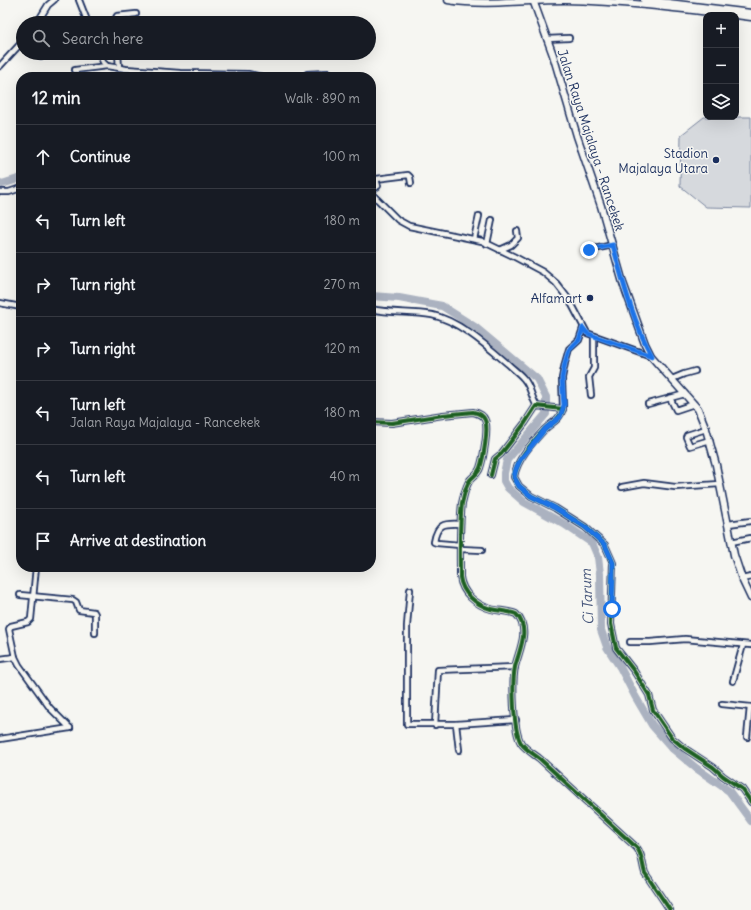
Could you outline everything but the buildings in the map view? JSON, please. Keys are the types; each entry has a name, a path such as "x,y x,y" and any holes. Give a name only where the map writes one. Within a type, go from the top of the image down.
{"main road":[{"path":"448,0 490,2 533,0 590,1 650,5 710,12"},
{"name":"Jalan Raya Majalaya - Rancekek","path":"533,0 547,39 613,245 623,283 641,333 652,356 698,409 706,429 720,484 731,542 742,579 751,598"},
{"path":"644,0 751,13"},
{"path":"739,16 751,17"}],"street":[{"path":"41,16 48,5 54,0"},
{"path":"79,0 85,16"},
{"path":"117,16 136,14"},
{"path":"547,39 569,38"},
{"path":"0,66 16,49"},
{"path":"102,60 106,66"},
{"path":"118,60 119,68"},
{"path":"75,70 106,66 168,72"},
{"path":"376,179 408,175 411,183"},
{"path":"0,192 9,192 16,190"},
{"path":"376,197 400,222 409,226 474,239 500,250 543,272 556,282 570,301 587,333 652,356"},
{"path":"474,239 479,216"},
{"path":"487,244 492,220"},
{"path":"500,250 509,246 518,238 517,231"},
{"path":"589,250 613,245"},
{"path":"0,303 16,306"},
{"path":"376,310 430,314 441,317 475,336 524,378 531,389 534,401 538,406 561,409"},
{"path":"583,328 579,340 569,350 565,363 562,378 560,417 545,429 520,460 514,477 519,486 531,496 555,508 585,527 605,545 613,563 611,624 616,648 634,671 649,695 653,710 672,738 722,776 742,789 751,802"},
{"path":"591,395 590,377 594,368 594,336"},
{"path":"672,379 684,374 695,372"},
{"path":"648,404 685,394"},
{"path":"670,398 676,410 694,404"},
{"path":"491,475 495,459 501,454 538,406"},
{"path":"376,422 392,423 473,412 477,412 483,416 486,425 480,468 468,484 464,494 460,524 461,583 462,588 476,602 485,607 513,613 519,617 523,627 524,637 515,667 514,690 519,739 522,744 637,848 642,854 643,869 645,873 670,910"},
{"path":"706,429 687,435 686,437 690,446 710,440"},
{"path":"622,487 644,483 675,487 720,484"},
{"path":"728,524 751,521"},
{"path":"460,524 448,523 442,526 436,532 434,542 482,550"},
{"path":"731,542 751,538"},
{"path":"0,739 70,728 54,714 19,665 15,657 10,628 31,620 35,572"},
{"path":"742,579 751,577"},
{"path":"410,590 407,626 407,723 435,725 516,720"},
{"path":"20,595 73,600 76,602 79,610 94,612 96,616 95,633"},
{"path":"630,642 685,639 743,645 751,644"},
{"path":"733,681 743,645"},
{"path":"0,659 15,657"},
{"path":"435,725 438,670 515,667"},
{"path":"722,704 750,707 747,737"},
{"path":"456,724 459,750"}],"shaded area":[{"name":"Stadion Majalaya Utara","path":"739,117 751,117 751,208 706,207 680,186 681,135 703,118 703,120 739,120"}],"waterway":[{"name":"Ci Tarum","path":"0,183 2,184 16,180"},
{"name":"Ci Tarum","path":"376,296 399,298 442,306 475,327 537,379 546,397 546,414 507,460 504,481 508,488 524,502 564,524 592,543 598,557 600,574 601,630 607,647 620,667 635,696 652,725 673,749 696,768 729,791 751,821"}],"cycle path":[{"path":"491,475 495,459 501,454 525,423 536,406 563,409 557,419 544,430 526,452 518,464 514,477 519,486 531,496 555,508 585,527 605,545 613,563 611,624 616,648 634,671 649,695 653,710 672,738 742,789 751,802"},
{"path":"376,422 392,423 473,412 480,414 484,418 486,424 486,437 480,468 468,483 462,503 460,531 460,577 461,583 471,598 485,607 516,614 523,626 523,640 514,674 514,706 518,737 525,748 540,759 637,848 645,873 670,910"}],"place":[{"name":"Stadion Majalaya Utara","path":"716,160"},
{"name":"Alfamart","path":"590,298"}],"route":[{"path":"589,250 613,245 623,283 645,344 652,356 594,336 587,333 583,328 579,340 569,350 565,363 562,378 564,405 560,417 545,429 520,460 514,477 519,486 531,496 555,508 585,527 605,545 613,563 612,609"}]}
